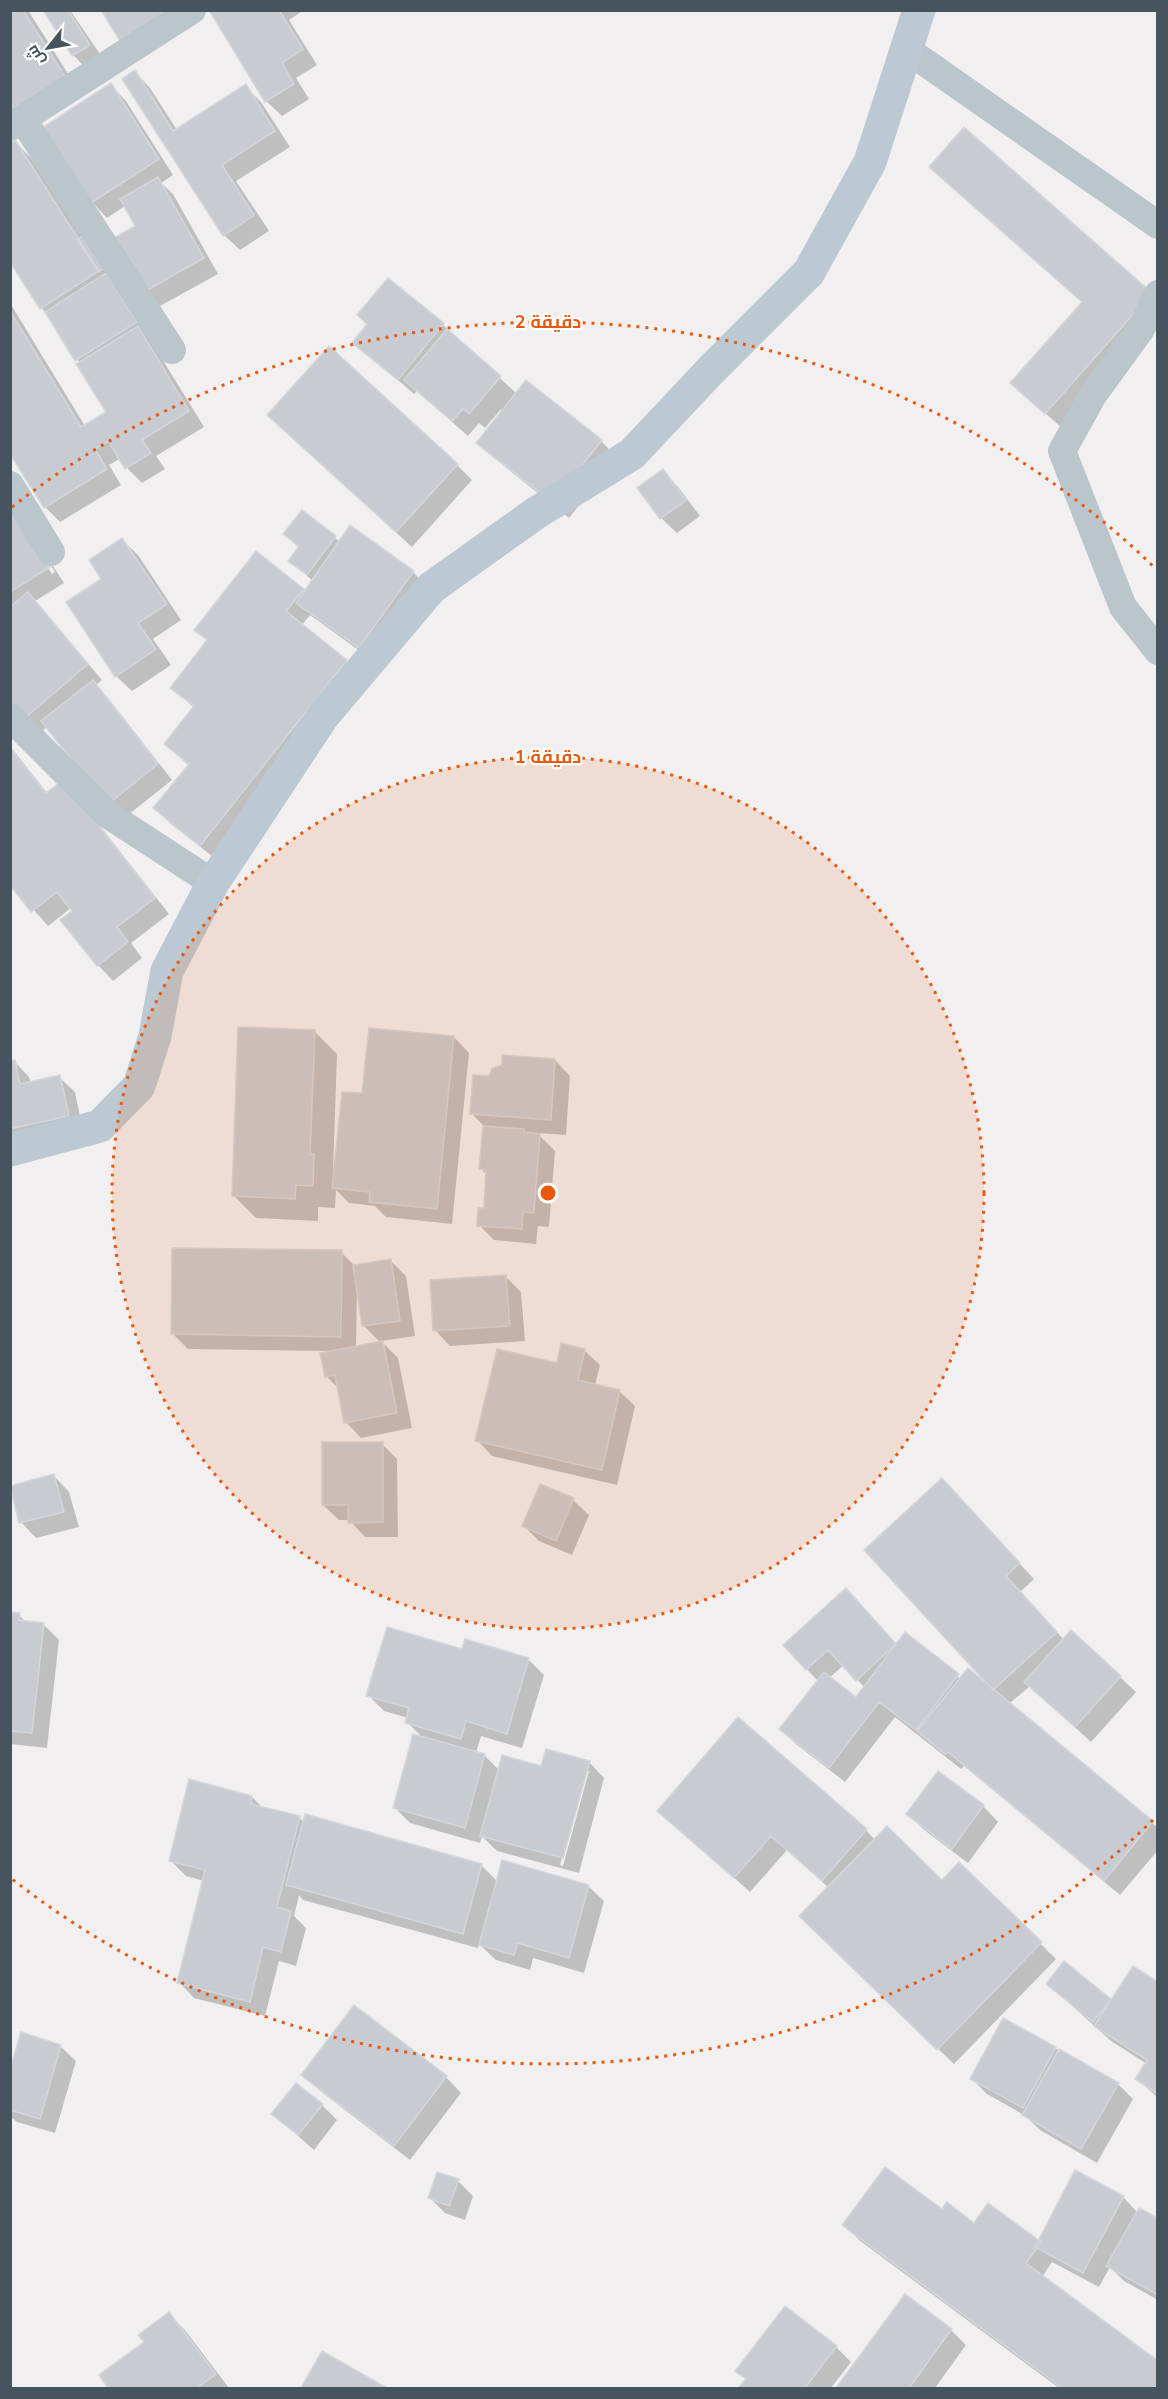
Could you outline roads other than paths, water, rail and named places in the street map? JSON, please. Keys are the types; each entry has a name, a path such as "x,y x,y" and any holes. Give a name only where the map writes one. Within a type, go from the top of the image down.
{"street":[{"path":"172,350 17,123 192,10"},
{"path":"10,1150 100,1126 139,1086 155,1036 167,971 213,883 323,716 431,588 536,513 632,454 712,369 809,272 870,162 919,10"},
{"path":"906,49 1158,225"},
{"path":"1158,294 1141,329 1094,395 1062,451 1122,607 1158,651"},
{"path":"10,485 51,552"},
{"path":"10,717 107,814 213,883"}]}
